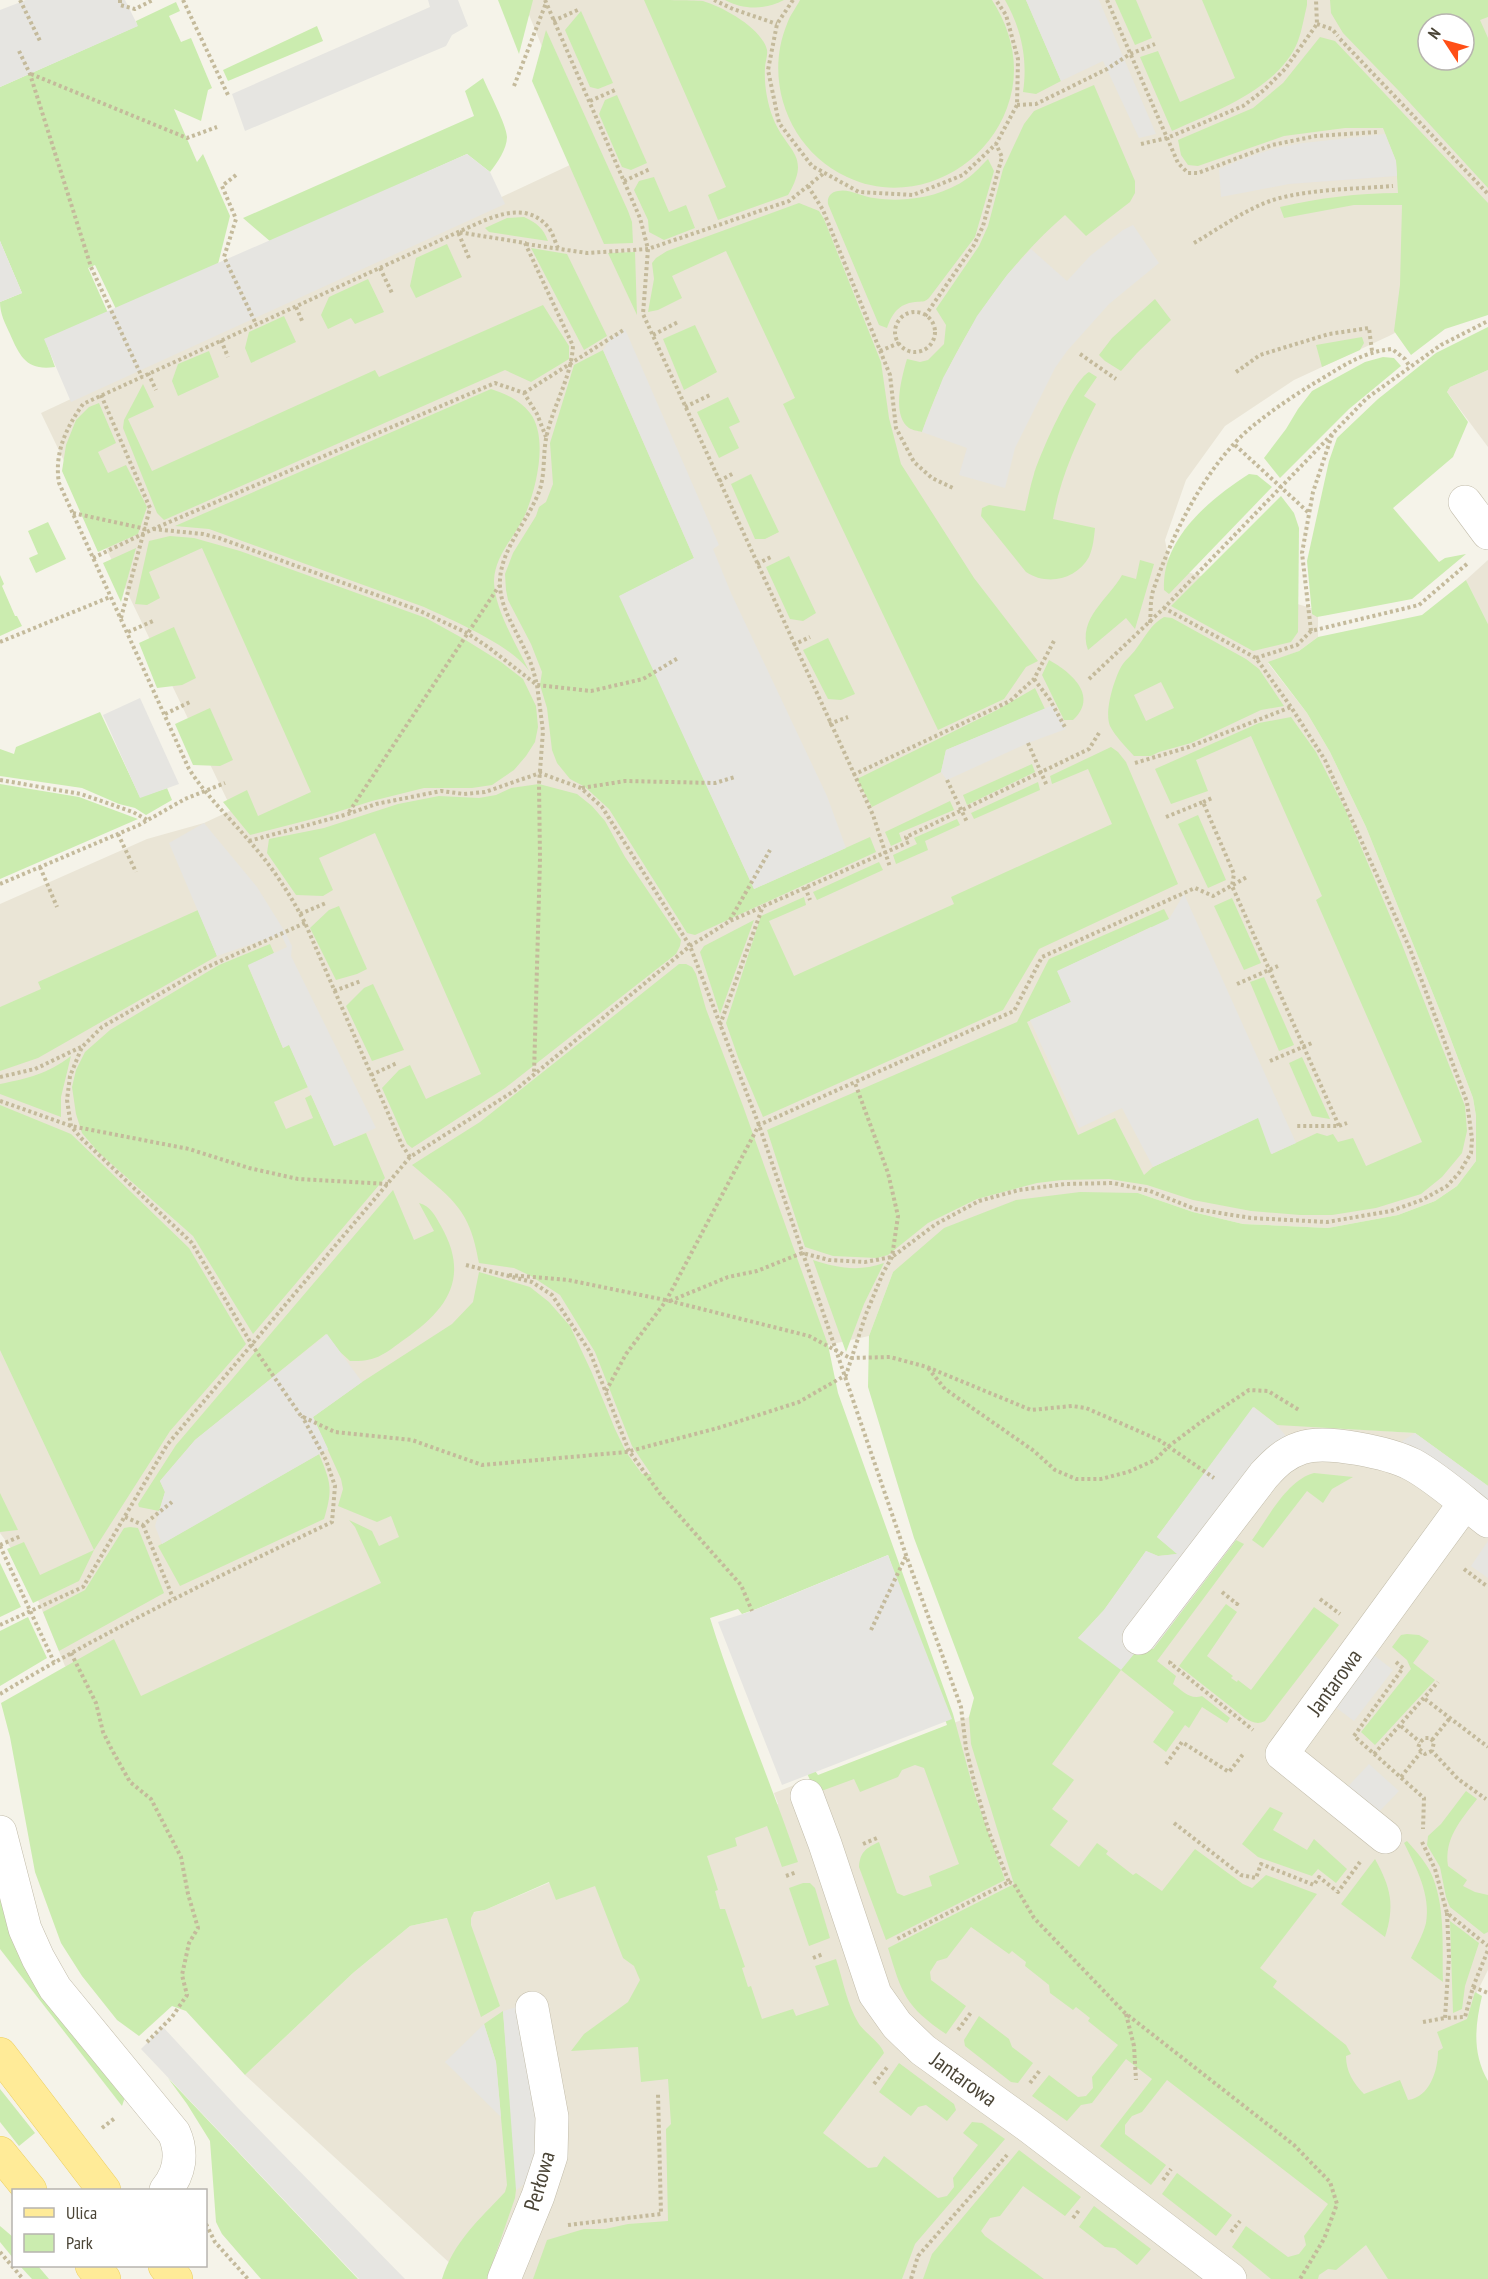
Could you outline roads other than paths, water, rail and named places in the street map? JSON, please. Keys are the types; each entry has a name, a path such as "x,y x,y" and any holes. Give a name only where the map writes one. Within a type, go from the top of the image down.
{"main road":[{"path":"0,2055 103,2189"},
{"path":"0,2153 29,2189"},
{"path":"94,2267 104,2279"},
{"path":"167,2267 176,2279"}],"street":[{"path":"1465,502 1480,546"},
{"name":"Jantarowa","path":"1139,1638 1244,1500 1281,1457 1302,1448 1323,1445 1384,1454 1414,1466 1477,1512 1282,1754 1385,1837"},
{"name":"Jantarowa","path":"807,1796 875,1994 897,2025 923,2049 1230,2279"},
{"path":"0,1832 25,1929 55,1988 174,2133 179,2144 180,2156 172,2182 167,2189"},
{"name":"Perłowa","path":"504,2279 538,2196 551,2156 552,2117 532,2008"}]}
